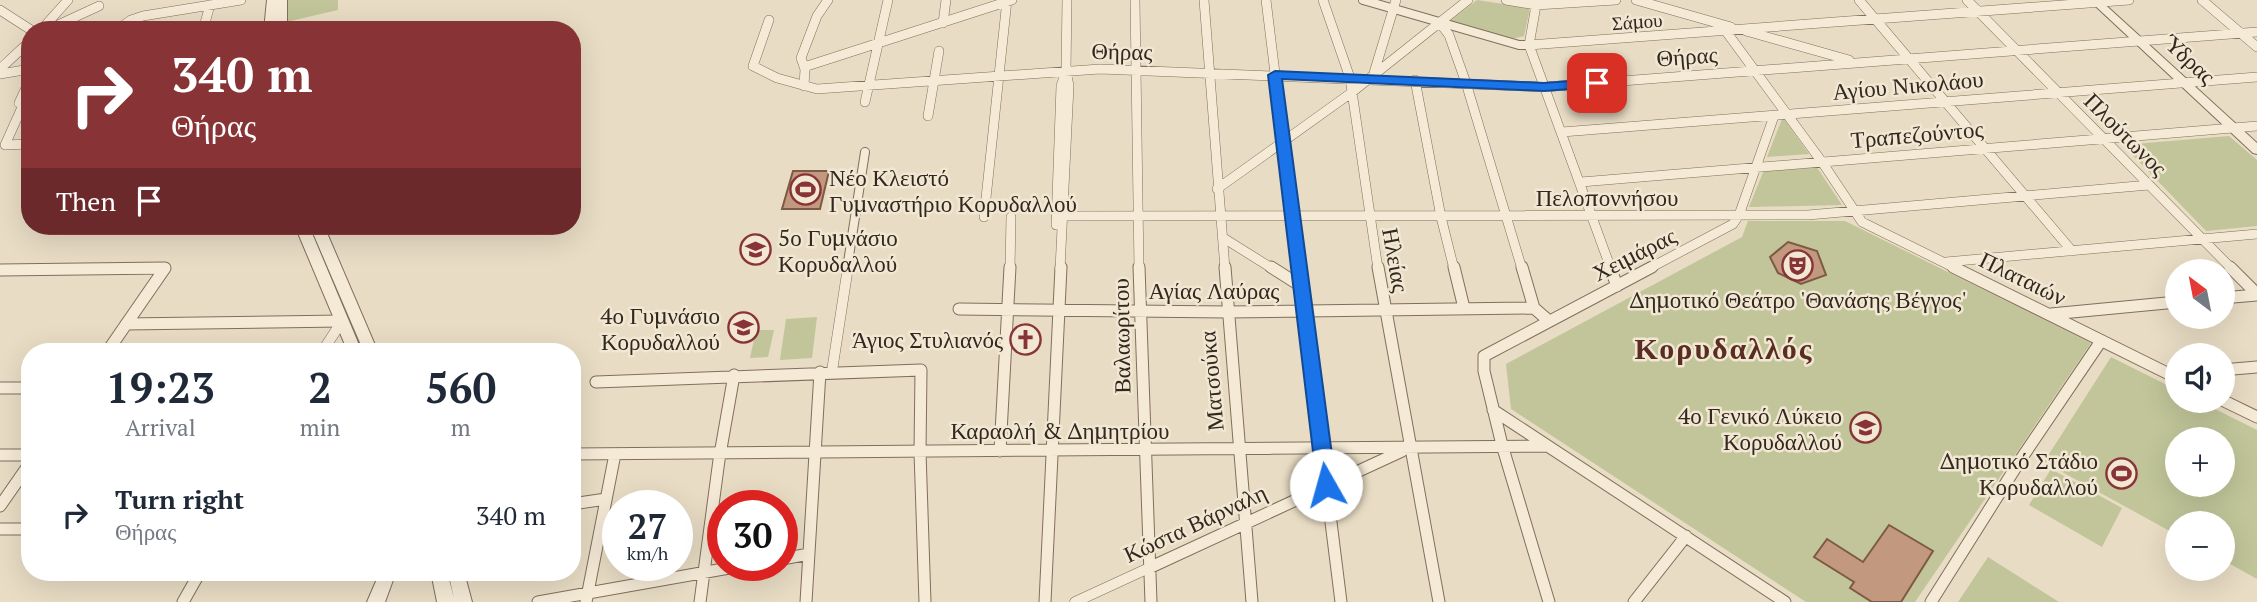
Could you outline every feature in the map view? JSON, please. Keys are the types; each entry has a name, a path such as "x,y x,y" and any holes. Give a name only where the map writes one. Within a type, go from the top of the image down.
{"street":[{"path":"10,0 0,10 21,23"},
{"path":"49,21 68,0"},
{"path":"131,21 137,17 241,0"},
{"path":"272,0 273,21"},
{"path":"276,21 282,0"},
{"path":"804,86 804,66 801,58 817,16 828,0"},
{"path":"865,102 888,0"},
{"path":"943,23 946,0"},
{"path":"1045,602 1069,86 1066,72 1067,0"},
{"name":"Βαλαωρίτου","path":"1135,0 1140,312 1151,602"},
{"name":"Ματσούκα","path":"1204,0 1252,602"},
{"path":"1266,0 1341,602"},
{"name":"Ηλείας","path":"1323,0 1350,78 1369,216 1409,449 1439,602"},
{"name":"Σάμου","path":"1363,0 1395,4 1439,22 1519,46 1874,17 2129,0"},
{"path":"1217,188 1351,93 1468,0"},
{"path":"1506,0 1616,0"},
{"path":"1636,0 1856,62"},
{"path":"1859,0 2072,251"},
{"name":"Πλούτωνος","path":"1967,0 2257,295"},
{"path":"2202,0 2257,47"},
{"path":"804,66 1008,1 984,217"},
{"name":"Ύδρας","path":"2095,1 2257,150"},
{"path":"1537,2 1529,45 1617,286"},
{"path":"1372,76 1395,4"},
{"path":"206,21 210,5"},
{"path":"66,21 99,6"},
{"name":"Θήρας","path":"769,20 753,66 760,71 817,89 998,76 1136,70 1350,78 1372,76 1544,87 2257,32"},
{"path":"1439,22 1449,35 1466,83 1534,308 1549,321"},
{"path":"1725,30 1822,162 1853,212"},
{"path":"0,68 21,49"},
{"path":"928,116 939,51"},
{"path":"0,74 21,70"},
{"path":"1058,292 1056,178 1061,86 1066,72"},
{"name":"Αγίου Νικολάου","path":"1562,132 2257,77"},
{"path":"1415,80 1441,217 1464,308"},
{"path":"21,115 5,145 7,148 21,146"},
{"path":"1740,215 1774,116"},
{"name":"Τραπεζούντος","path":"1581,182 2257,126"},
{"path":"806,602 826,372 865,152"},
{"name":"Πελοποννήσου","path":"1063,216 1507,217 1853,212 2150,185"},
{"name":"Πλαταιών","path":"1853,212 1868,226 2165,372"},
{"name":"Χειμάρας","path":"1493,410 1483,365 1487,352 1724,231 1740,215"},
{"path":"1000,451 1009,311 1011,217"},
{"path":"1943,262 2257,234"},
{"path":"306,235 351,343"},
{"path":"321,235 367,343"},
{"path":"1222,237 1301,286"},
{"path":"0,270 165,268 113,343"},
{"path":"2235,297 2257,295"},
{"path":"2051,314 2165,303"},
{"name":"Αγίας Λαύρας","path":"959,309 1227,312 1534,308"},
{"path":"126,324 342,321"},
{"path":"328,343 342,321"},
{"path":"1931,602 2021,459 2101,341"},
{"path":"2235,369 2257,367"},
{"path":"596,382 921,370 920,452 925,602"},
{"path":"700,602 720,453 734,375"},
{"path":"0,388 21,388"},
{"path":"2235,406 2257,417"},
{"path":"1493,410 1785,602"},
{"path":"1493,410 1549,602"},
{"name":"Καραολή & Δημητρίου","path":"581,454 1548,446"},
{"name":"Κώστα Βάρναλη","path":"1075,602 1409,449"},
{"path":"608,490 615,454"},
{"path":"0,455 21,455"},
{"path":"0,506 21,476"},
{"path":"581,502 602,499"},
{"path":"587,598 602,520"},
{"path":"0,529 21,529"},
{"path":"1634,602 1686,536"},
{"path":"798,556 809,554"},
{"path":"538,602 587,598 707,572"},
{"path":"183,602 195,581"},
{"path":"376,602 384,581"},
{"path":"441,581 446,602"},
{"path":"458,581 463,602"}],"green space":[{"path":"286,0 338,0 338,10 286,21"},
{"path":"1477,0 1530,8 1524,36 1508,40 1449,22"},
{"path":"1784,119 1809,154 1767,157"},
{"path":"2229,136 2257,160 2257,226 2206,231 2123,145"},
{"path":"1816,166 1842,205 1749,207 1764,170"},
{"path":"1748,221 1845,221 2091,343 1915,602 1806,602 1511,409 1506,364 1742,237"},
{"path":"817,317 812,358 780,360 786,319"},
{"path":"756,330 774,330 768,357 750,358"},
{"name":"Δημοτικό Στάδιο Κορυδαλλού","path":"2111,357 2165,384 2165,413 2223,413 2257,430 2257,579 2235,567 2235,511 2165,511 2165,528 2044,462"},
{"path":"2051,469 2122,508 2102,547 2029,505"},
{"path":"1988,557 2059,602 1958,602"}],"building":[{"name":"Νέο Κλειστό Γυμναστήριο Κορυδαλλού","path":"793,171 829,171 820,209 782,209"},
{"name":"Δημοτικό Θεάτρο 'Θανάσης Βέγγος'","path":"1788,242 1817,251 1826,275 1801,284 1778,273 1770,257"},
{"path":"1889,525 1933,551 1901,602 1872,602 1850,588 1854,582 1814,557 1827,539 1863,562"}],"place":[{"name":"Νέο Κλειστό Γυμναστήριο Κορυδαλλού","path":"806,190"},
{"name":"5ο Γυμνάσιο Κορυδαλλού","path":"755,250"},
{"name":"Δημοτικό Θεάτρο 'Θανάσης Βέγγος'","path":"1798,265"},
{"name":"4ο Γυμνάσιο Κορυδαλλού","path":"743,328"},
{"name":"Άγιος Στυλιανός","path":"1026,339"},
{"name":"4ο Γενικό Λύκειο Κορυδαλλού","path":"1865,428"},
{"name":"Δημοτικό Στάδιο Κορυδαλλού","path":"2121,473"}],"district":[{"name":"Κορυδαλλός","path":"1724,348"}],"route":[{"path":"1326,485 1275,75 1544,87 1597,83"}]}
